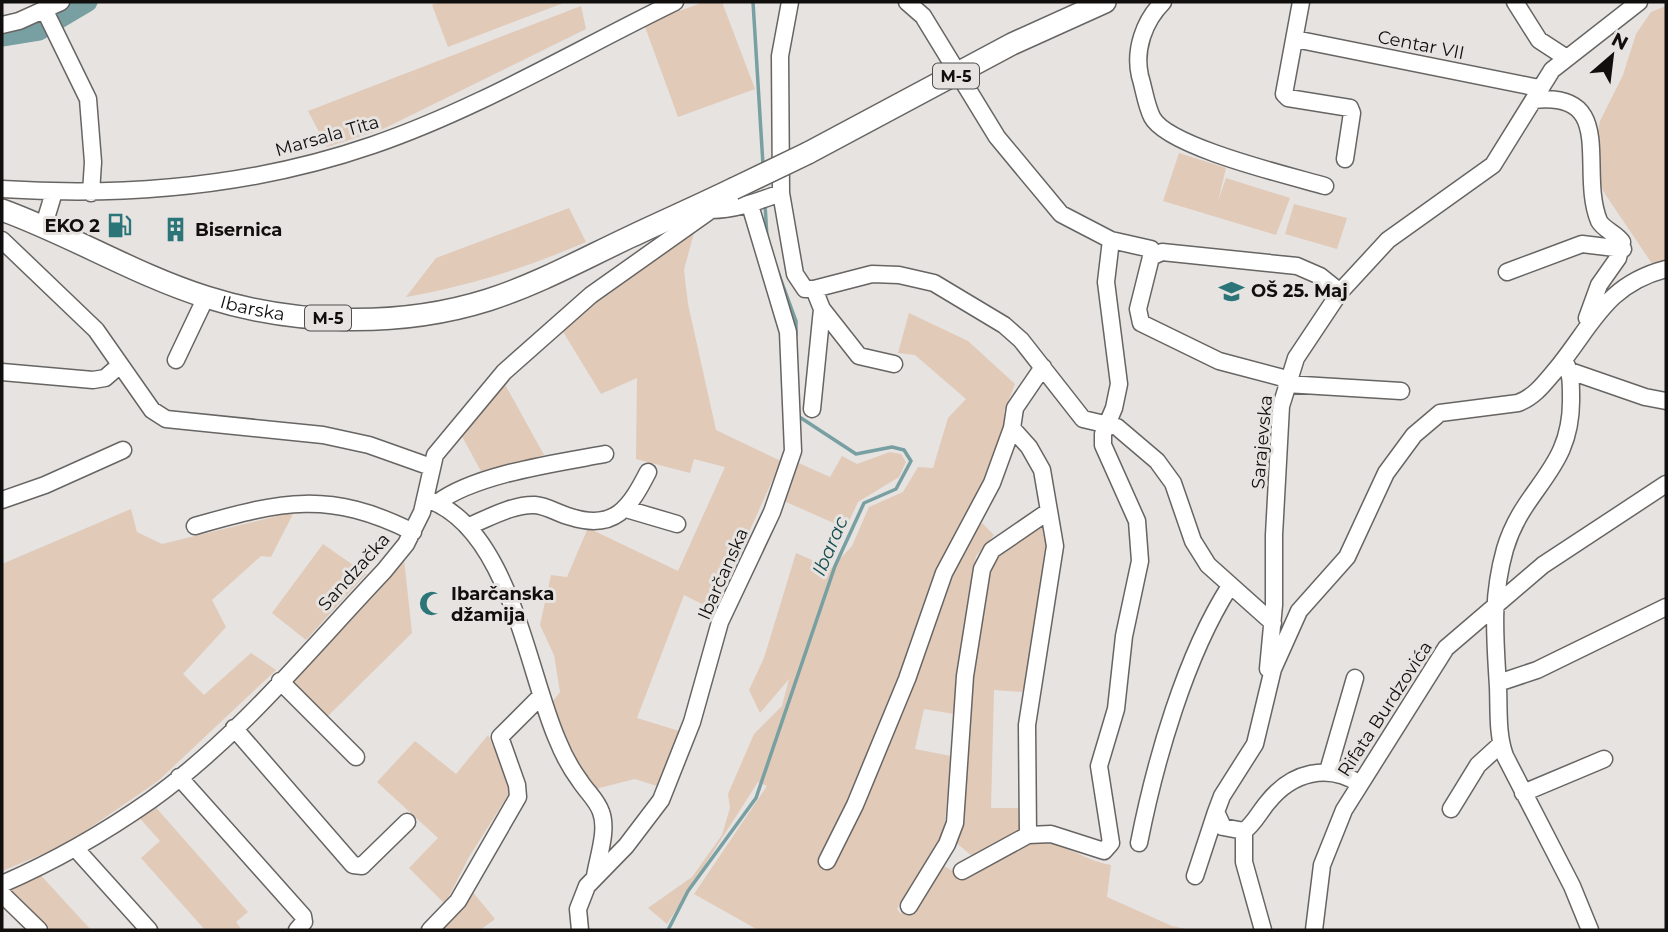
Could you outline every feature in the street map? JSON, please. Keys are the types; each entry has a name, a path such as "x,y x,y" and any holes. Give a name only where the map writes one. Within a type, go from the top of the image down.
{"main road":[{"name":"M-5","path":"709,206 733,189 808,153 1012,44 1105,2"},
{"name":"Ibarska","path":"2,210 44,225 206,297 276,312 322,318 402,317 487,300 709,206"}],"street":[{"path":"2,24 41,12 61,2"},
{"name":"Marsala Tita","path":"2,189 90,193 231,181 374,145 526,77 675,2"},
{"path":"790,2 780,56 766,198 795,274 805,289 872,274 900,275 934,284 1004,325 1021,340 1083,419 1093,423 1106,423 1139,442 1157,461 1173,483 1193,541 1208,565 1273,623"},
{"path":"907,2 923,16 997,137 1061,214 1111,240 1151,249 1153,254 1138,309 1141,323 1219,361 1287,381 1401,391"},
{"path":"1163,2 1139,46 1137,61 1152,117 1160,127 1172,136 1205,149 1325,186"},
{"path":"1301,2 1284,94 1288,98 1350,108 1352,113 1345,159"},
{"path":"1515,2 1539,40 1565,57"},
{"name":"Sarajevska","path":"1267,690 1273,623 1274,535 1281,405 1296,358 1340,292 1388,240 1409,222 1478,178 1493,165 1537,94 1565,57 1639,2"},
{"path":"41,12 59,40 88,99 93,162 90,193"},
{"name":"Centar VII","path":"1295,39 1564,99 1576,104 1585,116 1591,133 1590,178 1598,218 1604,228 1618,235 1622,249"},
{"path":"44,225 54,192"},
{"path":"709,206 766,198"},
{"name":"Ibarčanska","path":"580,930 581,897 595,876 626,846 661,800 692,722 720,622 772,512 793,452 788,332 766,198"},
{"name":"Sandzačka","path":"2,884 76,849 152,799 234,728 384,571 413,532 431,501 431,467 452,434 504,372 591,295 709,206"},
{"path":"2,240 96,330 152,410 166,419 323,435 380,448 431,467"},
{"path":"962,871 1028,835 1051,834 1104,851 1111,843 1099,766 1116,709 1124,636 1140,561 1137,521 1103,445 1106,423 1114,408 1119,384 1106,282 1111,240"},
{"path":"1195,877 1222,796 1255,744 1267,690 1299,611 1347,557 1386,473 1413,435 1440,413 1518,404 1529,399 1567,365 1599,285 1622,249 1582,244 1507,272"},
{"path":"1153,254 1162,252 1297,266 1320,275 1340,292"},
{"path":"1580,336 1607,301 1643,275 1666,269"},
{"path":"1643,275 1666,284"},
{"path":"814,289 821,309 859,356 894,364"},
{"path":"176,360 206,297"},
{"path":"812,409 821,309"},
{"path":"2,372 93,380 105,377 120,365"},
{"path":"1567,365 1646,397 1666,401"},
{"path":"1567,365 1572,419 1564,446 1557,463 1522,506 1505,548 1493,607 1501,744 1523,793 1573,886 1590,930"},
{"path":"827,862 855,805 907,679 944,573 992,484 1012,428 1015,408 1043,367"},
{"path":"1012,428 1030,447 1042,470 1055,546 1027,725 1028,835"},
{"path":"2,500 45,485 123,450"},
{"path":"431,501 517,472 605,454"},
{"path":"469,526 523,506 546,507 594,522 609,519 626,509 648,472"},
{"name":"Rifata Burdzovića","path":"1314,930 1318,886 1328,846 1360,784 1446,648 1543,565 1666,484"},
{"path":"431,501 469,526 491,561 524,632 540,697 565,755 602,814 603,829 595,876"},
{"path":"195,526 276,504 318,503 354,507 413,532"},
{"path":"626,509 677,524"},
{"path":"909,906 947,844 955,823 965,676 982,569 992,550 1049,511"},
{"path":"1139,843 1162,747 1206,631 1230,586"},
{"path":"1498,683 1537,670 1666,607"},
{"path":"1328,771 1356,678"},
{"path":"280,681 355,757"},
{"path":"430,930 458,901 484,851 514,805 519,792 500,737 540,697"},
{"path":"234,728 353,865 362,866 407,822"},
{"path":"1451,809 1478,765 1501,744"},
{"path":"1523,793 1604,759"},
{"path":"1263,930 1244,862 1244,831 1282,787 1328,771 1360,784"},
{"path":"179,777 303,916 304,922 297,930"},
{"path":"1216,813 1223,827 1237,832 1244,831"},
{"path":"76,849 149,930"},
{"path":"2,894 39,930"}],"shaded area":[{"path":"440,2 566,2 448,47 432,5"},
{"path":"704,2 722,2 755,89 678,117 644,24"},
{"path":"581,6 586,29 383,129 327,147 308,111"},
{"path":"1666,6 1666,261 1653,265 1603,191 1593,156 1600,121 1623,75 1636,34 1651,12"},
{"path":"1179,153 1226,168 1218,201 1226,178 1290,198 1276,235 1163,201"},
{"path":"1294,204 1347,218 1337,249 1285,234"},
{"path":"569,208 586,242 498,275 406,297 436,258"},
{"path":"696,225 684,270 688,304 716,430 781,461 714,610 684,595 637,718 679,731 657,786 635,779 595,789 573,766 548,707 560,692 554,655 540,625 551,575 567,577 588,528 678,571 725,467 694,459 690,473 636,459 637,378 601,394 562,330 615,285"},
{"path":"909,313 968,341 1015,384 1004,412 1005,430 978,499 965,516 945,557 954,554 982,523 994,535 976,556 956,674 954,714 924,709 915,749 951,756 944,831 897,909 901,914 937,862 967,879 1028,835 1040,837 1111,865 1107,897 1172,926 1190,930 758,930 694,894 767,786 758,782 667,924 648,908 692,877 722,835 730,808 728,794 754,734 782,706 789,679 760,713 749,690 764,658 796,553 819,563 836,524 777,498 794,461 830,477 842,456 857,464 890,452 901,454 906,462 899,477 858,502 823,577 852,546 869,507 903,492 918,467 933,468 948,418 966,399 915,355 898,353"},
{"path":"502,379 544,455 482,473 458,429"},
{"path":"131,509 137,532 162,544 294,512 271,557 261,556 212,600 226,627 183,674 204,695 251,653 276,670 158,781 65,845 2,871 2,564"},
{"path":"1044,523 1051,528 1028,680 1022,692 994,690 991,808 1026,808 1027,828 978,861 954,841 968,675 993,553"},
{"path":"323,544 366,574 306,640 272,613"},
{"path":"403,550 412,633 326,718 285,675"},
{"path":"488,735 512,789 469,857 445,904 409,868 438,838 377,782 415,741 456,774"},
{"path":"152,803 248,912 236,922 242,930 205,930 141,858 160,841 137,815"},
{"path":"36,870 91,930 47,930 2,886"},
{"path":"471,890 495,919 480,930 430,930"}],"waterway":[{"path":"2,37 39,31 88,2"},
{"name":"Ibarac","path":"753,2 763,165"},
{"name":"Ibarac","path":"765,204 767,238"},
{"name":"Ibarac","path":"778,272 796,321 796,335"},
{"name":"Ibarac","path":"668,930 688,891 756,798 835,566 864,503 896,489 911,461 904,450 892,447 856,454 798,416"}],"place":[{"name":"EKO 2","path":"120,226"},
{"name":"Bisernica","path":"175,230"},
{"name":"OŠ 25. Maj","path":"1231,291"},
{"name":"Ibarčanska džamija","path":"431,604"}]}
